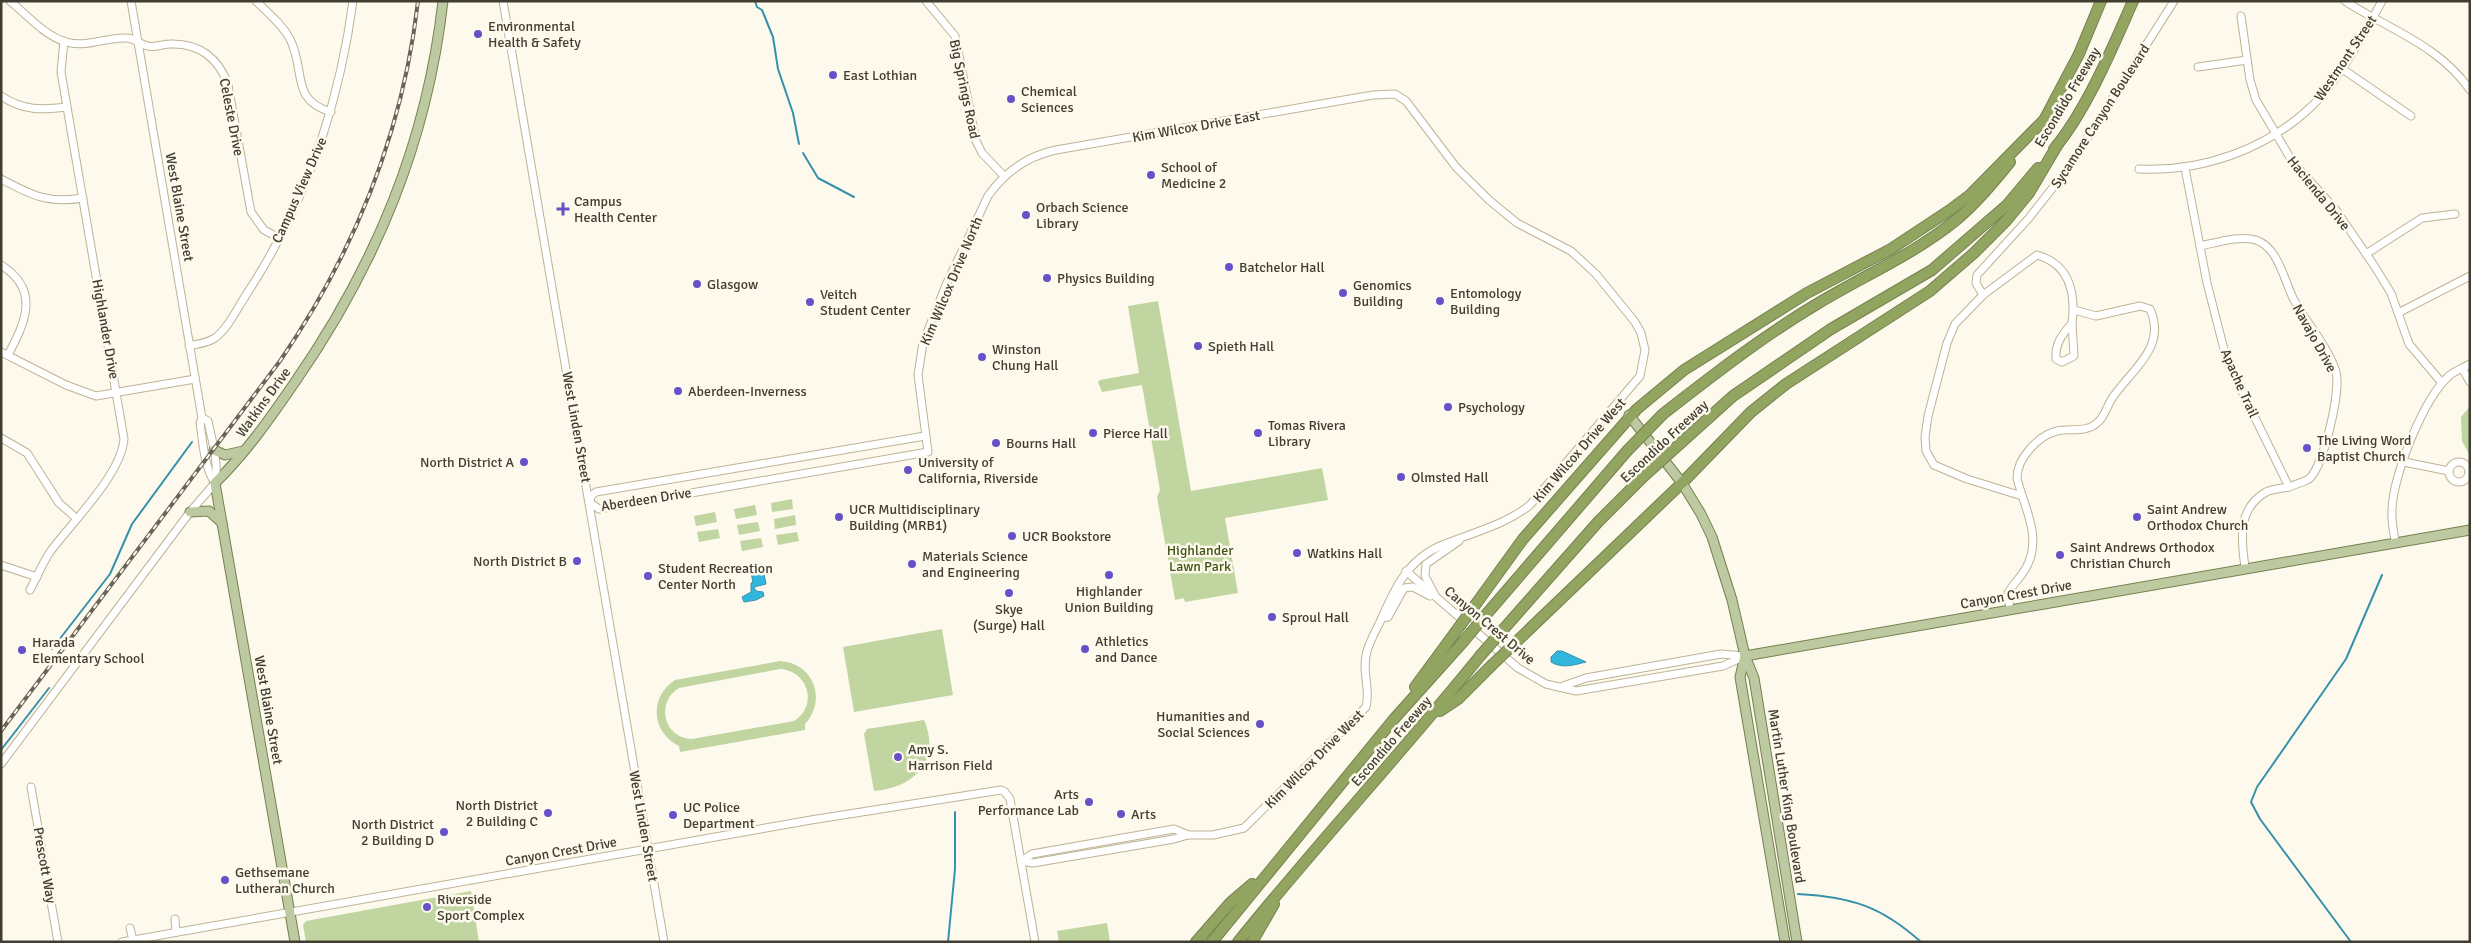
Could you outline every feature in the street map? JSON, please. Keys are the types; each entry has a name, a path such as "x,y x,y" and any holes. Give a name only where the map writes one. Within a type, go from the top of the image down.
{"highway":[{"name":"Escondido Freeway","path":"1212,942 1394,719 1627,451 1662,414 1715,373 1816,304 1891,264 1957,219 1992,184 2046,119 2079,54 2101,1"},
{"name":"Escondido Freeway","path":"1238,942 1284,885 1431,717 1480,656 1598,522 1644,476 1733,396 1832,329 1932,270 2007,205 2058,144 2114,44 2133,1"},
{"path":"1394,719 1434,658 1454,634 1523,539 1630,415 1684,370 1807,293 1891,249 1950,210 1970,195 2046,119"},
{"path":"1431,717 1458,699 1682,483 1752,412 1786,384 1930,291 1962,264 2006,221 2029,193 2058,144"},
{"path":"1196,942 1231,902 1269,871"},
{"path":"1252,942 1284,885"}],"main road":[{"name":"Watkins Drive","path":"215,483 282,401 342,311 389,215 419,127 435,62 443,1"},
{"name":"Martin Luther King Boulevard","path":"1630,415 1682,483 1701,514 1712,537 1732,600 1745,656 1754,678 1797,942"},
{"path":"214,450 218,454 225,455 243,451"},
{"name":"West Blaine Street","path":"215,483 295,942"},
{"path":"190,512 209,511 222,523"},
{"name":"Canyon Crest Drive","path":"1745,656 2245,567 2470,530"},
{"name":"Martin Luther King Boulevard","path":"1745,656 1740,677 1785,942"}],"street":[{"name":"Celeste Drive","path":"10,1 64,42 89,44 128,37 149,47 176,44 189,45 200,49 218,63 228,85 251,212 264,230 279,238"},
{"path":"18,8 24,1"},
{"name":"West Blaine Street","path":"131,1 202,418 200,423 209,474 215,483"},
{"path":"256,1 288,35 294,49 303,90 309,102 331,112"},
{"name":"Campus View Drive","path":"190,346 214,339 222,331 279,238 307,178 331,112 344,59 354,1"},
{"name":"West Linden Street","path":"502,1 590,502 664,942"},
{"name":"Big Springs Road","path":"926,1 955,36 976,141 982,153 1004,176"},
{"name":"Sycamore Canyon Boulevard","path":"1983,295 1976,283 1980,271 2024,224 2066,171 2174,1"},
{"path":"2344,1 2374,17 2442,59 2456,71 2470,90"},
{"name":"Westmont Street","path":"2139,169 2163,170 2213,162 2275,134 2315,102 2341,68 2374,17 2382,1"},
{"name":"Hacienda Drive","path":"2241,16 2247,60 2256,100 2292,161 2336,210 2366,254 2391,293 2409,344 2442,384"},
{"name":"Highlander Drive","path":"30,590 51,551 112,472 122,452 124,439 118,393 61,72 64,42"},
{"path":"2198,67 2247,60"},
{"path":"2341,68 2410,116"},
{"name":"Kim Wilcox Drive East","path":"1004,176 1027,160 1054,150 1372,95 1395,94 1406,101 1456,167 1489,200 1517,223 1558,242 1586,263 1636,322 1641,333"},
{"path":"1,96 28,109 41,110 67,107"},
{"name":"Apache Trail","path":"2184,168 2227,361 2289,487"},
{"name":"Kim Wilcox Drive North","path":"928,452 918,376 926,333 984,203 1004,176"},
{"path":"1,180 45,199 67,201 83,198"},
{"path":"2366,254 2422,218 2455,214"},
{"name":"Navajo Drive","path":"2200,246 2242,239 2257,240 2268,248 2278,262 2294,300 2330,360 2336,374 2337,390 2321,459 2310,479 2289,487"},
{"path":"2022,496 1948,472 1934,465 1926,451 1928,416 1947,343 1955,324 1983,295 2037,255 2052,259 2065,274 2074,310 2072,323 2074,356 2062,362 2056,359 2055,349 2060,336 2072,323"},
{"path":"1,265 10,270 20,283 26,306 24,326 4,354 89,395 118,393 195,379"},
{"path":"2398,313 2470,276"},
{"path":"2010,609 2008,593 2025,570 2034,548 2033,530 2022,496 2017,471 2028,451 2049,433 2084,429 2098,423 2112,397 2150,350 2156,334 2155,320 2150,308 2140,306 2096,316 2074,310"},
{"name":"Kim Wilcox Drive West","path":"1021,861 1033,864 1171,840 1188,835 1213,835 1244,828 1360,715 1368,702 1364,661 1368,648 1397,585 1406,571 1428,552 1510,518 1530,505 1636,384 1645,359 1641,333"},
{"path":"2395,542 2392,511 2394,490 2420,415 2450,374 2470,364"},
{"path":"2462,368 2470,382"},
{"name":"West Blaine Street","path":"202,418 208,421 218,469 215,483"},
{"name":"Aberdeen Drive","path":"925,436 596,492 591,496 590,502 598,509 928,452"},
{"path":"1,438 27,453 55,497 76,518"},
{"path":"2404,462 2449,471"},
{"name":"Watkins Drive","path":"1,764 190,512 215,483"},
{"path":"2245,567 2241,525 2252,504 2267,492 2289,487"},
{"path":"1438,600 1425,576 1426,564 1468,535"},
{"path":"1,565 37,577"},
{"name":"Canyon Crest Drive","path":"1406,571 1529,676 1546,684 1563,686 1576,691 1723,666 1745,656"},
{"path":"1382,618 1388,617 1402,590 1406,587 1417,589 1438,600"},
{"name":"Canyon Crest Drive","path":"1563,686 1572,681 1586,678 1721,654 1745,656"},
{"name":"Prescott Way","path":"31,787 58,942"},
{"name":"Canyon Crest Drive","path":"122,942 917,802 997,790 1005,792 1010,799 1021,861"},
{"path":"1021,861 1036,942"},
{"path":"174,918 176,932"},
{"path":"130,928 132,940"}],"green space":[{"name":"Highlander Lawn Park","path":"1158,301 1191,491 1322,468 1328,500 1225,518 1238,593 1185,602 1184,598 1175,600 1157,497 1160,490 1142,385 1102,392 1098,382 1100,380 1139,373 1128,306"},
{"path":"2470,406 2470,456 2462,441 2461,417"},
{"path":"792,499 793,509 772,512 771,503"},
{"path":"755,505 757,515 736,519 734,509"},
{"path":"715,512 717,522 696,526 694,516"},
{"path":"795,515 796,525 775,529 774,519"},
{"path":"758,522 760,531 739,535 737,525"},
{"path":"718,529 720,538 699,542 697,532"},
{"path":"797,532 799,541 778,545 776,535"},
{"path":"761,538 763,547 742,551 740,541"},
{"path":"942,629 953,695 854,712 843,647"},
{"path":"780,661 792,663 809,675 814,684 815,704 812,714 805,724 805,730 680,752 679,746 663,732 657,714 657,705 661,696 675,680","holes":["780,669 790,671 804,682 808,698 806,707 794,721 692,739 675,733 666,719 665,710 667,702 679,688"]},
{"name":"Amy S. Harrison Field","path":"924,720 929,735 929,748 926,760 920,770 912,778 901,784 888,789 874,791 864,734 867,729"},
{"name":"Riverside Sport Complex","path":"471,891 479,942 306,942 303,925 306,921"},
{"path":"1107,923 1110,942 1059,942 1057,931"}],"water":[{"path":"762,564 766,584 754,587 756,591 763,592 764,596 756,600 744,602 742,597 751,592 751,583 753,583 750,566"},
{"path":"1557,651 1562,651 1586,662 1568,666 1555,664 1551,662 1551,657"}],"waterway":[{"path":"755,1 757,7 762,10 773,37 778,69 793,113 799,144"},
{"path":"803,153 818,178 854,197"},
{"path":"52,649 110,574 132,524 192,442"},
{"path":"2351,942 2260,819 2251,802 2257,787 2346,659 2382,575"},
{"path":"1,750 49,688"},
{"path":"948,942 955,869 955,812"},
{"path":"1798,894 1834,898 1864,906 1892,920 1921,942"}],"railway":[{"path":"1,731 280,361 307,320 331,278 371,190 387,144 401,97 411,50 418,1"}],"place":[{"name":"Environmental Health & Safety","path":"478,34"},
{"name":"East Lothian","path":"833,75"},
{"name":"Chemical Sciences","path":"1011,99"},
{"name":"School of Medicine 2","path":"1151,175"},
{"name":"Campus Health Center","path":"563,209"},
{"name":"Orbach Science Library","path":"1026,215"},
{"name":"Batchelor Hall","path":"1229,267"},
{"name":"Physics Building","path":"1047,278"},
{"name":"Glasgow","path":"697,284"},
{"name":"Genomics Building","path":"1343,293"},
{"name":"Entomology Building","path":"1440,301"},
{"name":"Veitch Student Center","path":"810,302"},
{"name":"Spieth Hall","path":"1198,346"},
{"name":"Winston Chung Hall","path":"982,357"},
{"name":"Aberdeen-Inverness","path":"678,391"},
{"name":"Psychology","path":"1448,407"},
{"name":"Pierce Hall","path":"1093,433"},
{"name":"Tomas Rivera Library","path":"1258,433"},
{"name":"Bourns Hall","path":"996,443"},
{"name":"The Living Word Baptist Church","path":"2307,448"},
{"name":"North District A","path":"524,462"},
{"name":"University of California, Riverside","path":"908,470"},
{"name":"Olmsted Hall","path":"1401,477"},
{"name":"UCR Multidisciplinary Building (MRB1)","path":"839,517"},
{"name":"Saint Andrew Orthodox Church","path":"2137,517"},
{"name":"UCR Bookstore","path":"1012,536"},
{"name":"Watkins Hall","path":"1297,553"},
{"name":"Saint Andrews Orthodox Christian Church","path":"2060,555"},
{"name":"North District B","path":"577,561"},
{"name":"Materials Science and Engineering","path":"912,564"},
{"name":"Highlander Union Building","path":"1109,575"},
{"name":"Student Recreation Center North","path":"648,576"},
{"name":"Skye (Surge) Hall","path":"1009,593"},
{"name":"Sproul Hall","path":"1272,617"},
{"name":"Athletics and Dance","path":"1085,649"},
{"name":"Harada Elementary School","path":"22,650"},
{"name":"Humanities and Social Sciences","path":"1260,724"},
{"name":"Amy S. Harrison Field","path":"898,757"},
{"name":"Arts Performance Lab","path":"1089,802"},
{"name":"North District 2 Building C","path":"548,813"},
{"name":"Arts","path":"1121,814"},
{"name":"UC Police Department","path":"673,815"},
{"name":"North District 2 Building D","path":"444,832"},
{"name":"Gethsemane Lutheran Church","path":"225,880"},
{"name":"Riverside Sport Complex","path":"427,907"}]}
